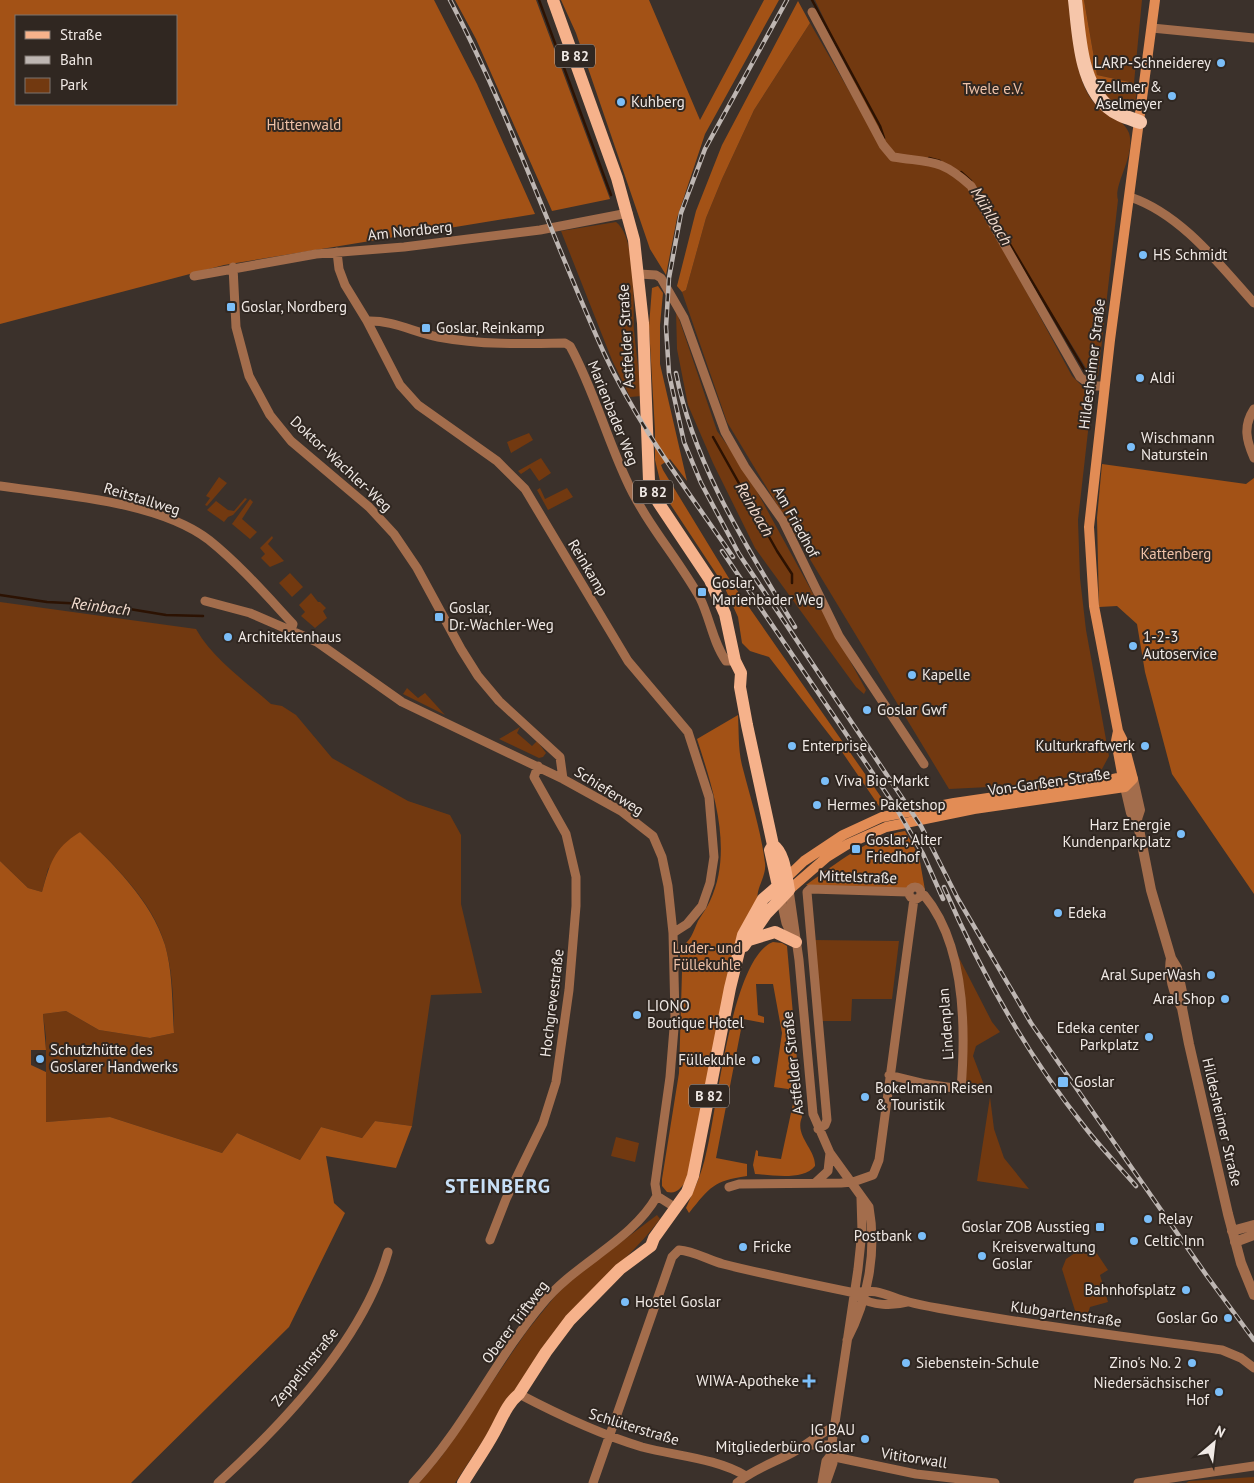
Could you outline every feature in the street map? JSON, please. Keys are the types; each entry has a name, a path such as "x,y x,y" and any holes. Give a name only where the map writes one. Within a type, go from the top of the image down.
{"highway":[{"path":"1075,0 1084,62 1092,86 1108,107 1118,114 1140,122"}],"main road":[{"name":"Astfelder Straße","path":"553,0 575,56 628,213 639,274 649,481 658,502 720,598 729,628 735,662 734,678 740,687 773,845 770,850 783,888"},
{"name":"Hildesheimer Straße","path":"1127,781 1116,741 1118,731 1094,606 1089,526 1104,386 1155,0"},
{"name":"Von-Garßen-Straße","path":"463,1483 496,1431 505,1424 517,1404 519,1394 546,1352 570,1320 633,1259 642,1245 654,1238 676,1208 694,1169 730,988 743,935 763,899 783,888 848,844 886,827 1127,781"},
{"name":"Von-Garßen-Straße","path":"738,954 783,888"},
{"path":"749,940 775,932 796,942"}],"street":[{"path":"812,12 883,145 893,157 933,161 954,170 971,186 1080,377 1092,386 1104,386"},
{"path":"1152,28 1254,38"},
{"path":"1130,198 1148,203 1180,226 1254,303"},
{"name":"Am Nordberg","path":"194,276 233,267 337,252 404,247 540,230 628,213"},
{"name":"Reinkamp","path":"337,252 339,269 345,285 367,321 400,385 418,405 497,461 525,489 628,661 688,732 709,797 714,830 714,857 710,883 702,906 687,924 673,933"},
{"name":"Doktor-Wachler-Weg","path":"233,267 236,327 249,376 270,415 291,441 369,506 394,534 417,568 461,649 478,676 499,701 560,757 563,779"},
{"name":"Am Friedhof","path":"639,274 656,275 661,278 679,306 725,432 745,468 783,521 839,636 924,764"},
{"name":"Marienbader Weg","path":"367,321 386,320 438,337 497,345 565,343 570,346 639,506 698,595 709,615 722,655 726,661 735,662"},
{"path":"1254,409 1248,419 1246,431 1254,458"},
{"name":"Reitstallweg","path":"0,486 98,500 167,519 188,528 208,539 242,569 293,624 291,630"},
{"name":"Schieferweg","path":"205,601 250,613 291,630 340,656 402,702 563,779 621,811 653,836 662,857 673,933 675,1016 670,1077 655,1184 657,1196"},
{"name":"Hochgrevestraße","path":"490,1240 506,1199 543,1123 556,1082 569,990 576,906 576,877 566,834 534,777 538,766"},
{"name":"Hildesheimer Straße","path":"1127,781 1131,813 1137,819 1151,890 1171,958 1169,968 1176,999 1182,1008 1233,1237 1254,1295"},
{"name":"Astfelder Straße","path":"783,888 786,923 796,942 808,1081 813,1114 830,1153 853,1182 861,1198 869,1206 871,1226 867,1290 865,1300 847,1340"},
{"name":"Mittelstraße","path":"818,1129 825,1125 826,1120 807,892 810,889 848,889 914,895"},
{"path":"729,1186 739,1184 853,1182 873,1175 876,1168 914,895"},
{"name":"Lindenplan","path":"889,1076 961,1089 963,1022 949,940 938,915 924,895 914,895"},
{"path":"815,1184 828,1170 830,1153"},
{"path":"657,1196 676,1208"},
{"name":"Oberer Triftweg","path":"413,1483 449,1440 541,1305 562,1281 641,1220 657,1196"},
{"name":"Astfelder Straße","path":"830,1456 855,1293 862,1231 861,1198"},
{"path":"1233,1237 1254,1225"},
{"path":"1233,1237 1254,1235"},
{"path":"593,1483 666,1274 675,1253 679,1250 686,1250 736,1267 855,1293 865,1300"},
{"name":"Zeppelinstraße","path":"218,1483 293,1406 330,1361 370,1301 388,1252"},
{"path":"855,1293 867,1290"},
{"name":"Klubgartenstraße","path":"867,1290 897,1296 908,1302 1069,1330 1222,1350 1241,1358 1254,1368"},
{"name":"Klubgartenstraße","path":"865,1300 894,1306 908,1302"},
{"name":"Schlüterstraße","path":"519,1394 579,1424 610,1436 642,1447 732,1468 746,1476"},
{"path":"737,1483 746,1476 805,1445 814,1437 834,1426"},
{"path":"805,1445 832,1445"},
{"path":"822,1483 826,1461 830,1456 833,1463 826,1483"},
{"name":"Vititorwall","path":"830,1456 916,1474 996,1483"},
{"path":"1138,1483 1254,1466"}],"green space":[{"name":"Hüttenwald","path":"0,0 434,0 477,84 535,214 224,265 0,324"},
{"path":"455,0 536,0 610,199 552,211 476,39"},
{"path":"561,0 649,0 700,120 764,0 779,0 705,134 677,218 666,275 650,249 576,33"},
{"name":"Twele e.V.","path":"815,0 1070,0 1076,54 1088,94 1095,104 1119,120 1127,128 1130,142 1130,151 1117,193 1118,200 1098,376 1094,381 971,183 954,169 894,156 884,144"},
{"path":"1080,0 1084,0 1097,75 1134,83 1133,90 1096,82 1088,53"},
{"path":"1084,0 1142,0 1134,83 1097,75"},
{"path":"798,1 810,23 754,110 706,218 686,290 682,292 677,286 696,211 722,145"},
{"path":"810,23 881,146 892,159 933,162 968,184 1072,376 1092,396 1078,520 1080,578 1086,630 1109,756 1102,769 1094,774 1009,786 949,789 727,422 682,292 686,290 706,218 754,110"},
{"path":"1096,82 1137,91 1134,108 1123,110 1110,101"},
{"path":"616,222 623,230 631,256 634,330 642,396 630,397 612,360 561,231"},
{"path":"658,286 663,293 660,325 660,364 687,481 670,459 661,465 663,470 730,580 888,807 881,809 838,746 769,657 750,651 742,643 738,617 723,584 663,493 655,460 649,326 652,288"},
{"path":"676,310 717,431 744,468 866,690 864,694 856,687 755,548 713,463 688,405 677,349"},
{"path":"529,433 533,440 511,453 507,442"},
{"path":"541,458 551,473 539,481 530,468 521,474 518,471"},
{"name":"Kattenberg","path":"1102,464 1246,484 1254,478 1254,894 1172,774 1145,672 1137,624 1117,606 1099,607 1097,518"},
{"path":"219,477 227,483 207,506 205,505 210,498 206,496"},
{"path":"540,488 545,499 567,488 573,497 548,510 537,490"},
{"path":"245,498 247,499 224,522 207,510 216,501 228,510 234,511"},
{"path":"250,499 253,502 242,519 257,532 250,539 232,524"},
{"path":"272,536 273,538 268,544 284,561 270,567 261,558 265,554 260,548"},
{"path":"290,573 303,587 292,597 279,583"},
{"path":"311,593 326,608 323,611 327,618 315,628 301,616 305,612 299,605"},
{"path":"0,602 196,629 211,650 240,678 271,704 282,706 296,715 332,758 408,801 450,815 461,835 461,904 482,993 431,995 412,1126 375,1121 362,1138 321,1127 300,1160 237,1133 222,1153 110,1117 46,1122 46,1037 43,1014 66,1011 99,1030 150,1038 174,1033 174,1011 170,966 165,945 151,913 118,870 80,832 48,869 42,892 28,888 0,861"},
{"path":"407,688 418,698 425,693 445,715 403,694"},
{"name":"Luder- und Füllekuhle","path":"738,715 741,763 758,827 765,868 686,1181 678,1190 667,1192 662,1186 662,1179 679,1073 682,972 679,948 689,940 709,904 717,881 720,861 719,820 697,739"},
{"path":"520,727 517,733 532,746 537,741 546,753 543,757 539,758 499,739"},
{"path":"905,831 919,856 925,890 806,885 865,845 891,834"},
{"path":"80,832 130,884 141,898 159,929 170,966 174,1033 150,1038 99,1030 66,1011 43,1014 46,1050 31,1050 31,1065 46,1072 46,1122 110,1117 222,1153 237,1133 300,1160 321,1127 362,1138 375,1121 412,1126 396,1168 326,1156 334,1203 345,1213 289,1327 131,1483 0,1483 0,861 28,888 42,892 50,865 58,851"},
{"path":"813,940 899,941 892,999 852,999 851,1021 820,1021"},
{"path":"773,942 782,943 787,946 802,1117 800,1124 815,1166 803,1174 778,1176 755,1174 753,1165 756,1150 758,1151 758,1156 781,1159 794,1099 788,1089 774,1087 782,1033 773,984 756,984 758,1015 764,1017 764,1023 743,1019 716,1158 747,1164 747,1176 719,1183 702,1197 689,1213 686,1208 698,1181 704,1161 736,1005 746,976 759,954"},
{"path":"957,954 992,1022 1000,1032 976,1046 973,1056 984,1085 963,1082"},
{"path":"990,1097 994,1129 1004,1158 1029,1189 977,1181"},
{"path":"616,1137 639,1143 635,1162 611,1156"},
{"path":"657,1215 660,1219 653,1228 596,1288 557,1334 455,1483 419,1483 441,1457 527,1331 556,1295 576,1276"},
{"path":"1090,1243 1108,1270 1100,1275 1108,1302 1090,1307 1087,1317 1077,1317 1062,1269 1066,1259"},
{"path":"1254,1477 1254,1483 1186,1483 1189,1481"}],"waterway":[{"path":"539,0 611,195"},
{"name":"Mühlbach","path":"812,0 880,126 884,138"},
{"name":"Mühlbach","path":"929,158 940,161"},
{"name":"Mühlbach","path":"961,172 971,181"},
{"name":"Mühlbach","path":"979,192 1085,371"},
{"name":"Reinbach","path":"713,437 777,551 792,574 792,583"},
{"name":"Reinbach","path":"0,595 47,602 105,605 166,615 203,616"}],"railway":[{"path":"450,0 492,87 585,309 617,380 664,458 733,557"},
{"path":"787,0 705,149 681,213 669,278 666,327 669,374 684,442 701,483 739,554 921,826 958,899 1031,1023 1207,1276 1254,1340"},
{"path":"676,373 695,441 709,473 741,536 795,627"},
{"path":"722,551 895,806 923,854 943,899"},
{"path":"944,887 989,980 1043,1070 1096,1141 1136,1186"}],"place":[{"name":"LARP-Schneiderey","path":"1221,63"},
{"name":"Zellmer & Aselmeyer","path":"1172,96"},
{"name":"Kuhberg","path":"621,102"},
{"name":"HS Schmidt","path":"1143,255"},
{"name":"Goslar, Nordberg","path":"231,307"},
{"name":"Goslar, Reinkamp","path":"426,328"},
{"name":"Aldi","path":"1140,378"},
{"name":"Wischmann Naturstein","path":"1131,447"},
{"name":"Goslar, Marienbader Weg","path":"702,592"},
{"name":"Goslar, Dr.-Wachler-Weg","path":"439,617"},
{"name":"Architektenhaus","path":"228,637"},
{"name":"1-2-3 Autoservice","path":"1133,646"},
{"name":"Kapelle","path":"912,675"},
{"name":"Goslar Gwf","path":"867,710"},
{"name":"Enterprise","path":"792,746"},
{"name":"Kulturkraftwerk","path":"1145,746"},
{"name":"Viva Bio-Markt","path":"825,781"},
{"name":"Hermes Paketshop","path":"817,805"},
{"name":"Harz Energie Kundenparkplatz","path":"1181,834"},
{"name":"Goslar, Alter Friedhof","path":"856,849"},
{"name":"Edeka","path":"1058,913"},
{"name":"Aral SuperWash","path":"1211,975"},
{"name":"Aral Shop","path":"1225,999"},
{"name":"LIONO Boutique Hotel","path":"637,1015"},
{"name":"Edeka center Parkplatz","path":"1149,1037"},
{"name":"Schutzhütte des Goslarer Handwerks","path":"40,1059"},
{"name":"Füllekuhle","path":"756,1060"},
{"name":"Goslar","path":"1063,1082"},
{"name":"Bokelmann Reisen & Touristik","path":"865,1097"},
{"name":"Relay","path":"1148,1219"},
{"name":"Goslar ZOB Ausstieg","path":"1100,1227"},
{"name":"Postbank","path":"922,1236"},
{"name":"Celtic Inn","path":"1134,1241"},
{"name":"Fricke","path":"743,1247"},
{"name":"Kreisverwaltung Goslar","path":"982,1256"},
{"name":"Bahnhofsplatz","path":"1186,1290"},
{"name":"Hostel Goslar","path":"625,1302"},
{"name":"Goslar Go","path":"1228,1318"},
{"name":"Siebenstein-Schule","path":"906,1363"},
{"name":"Zino's No. 2","path":"1192,1363"},
{"name":"WIWA-Apotheke","path":"809,1381"},
{"name":"Niedersächsischer Hof","path":"1219,1392"},
{"name":"IG BAU Mitgliederbüro Goslar","path":"865,1439"}],"district":[{"name":"STEINBERG","path":"498,1186"}]}
